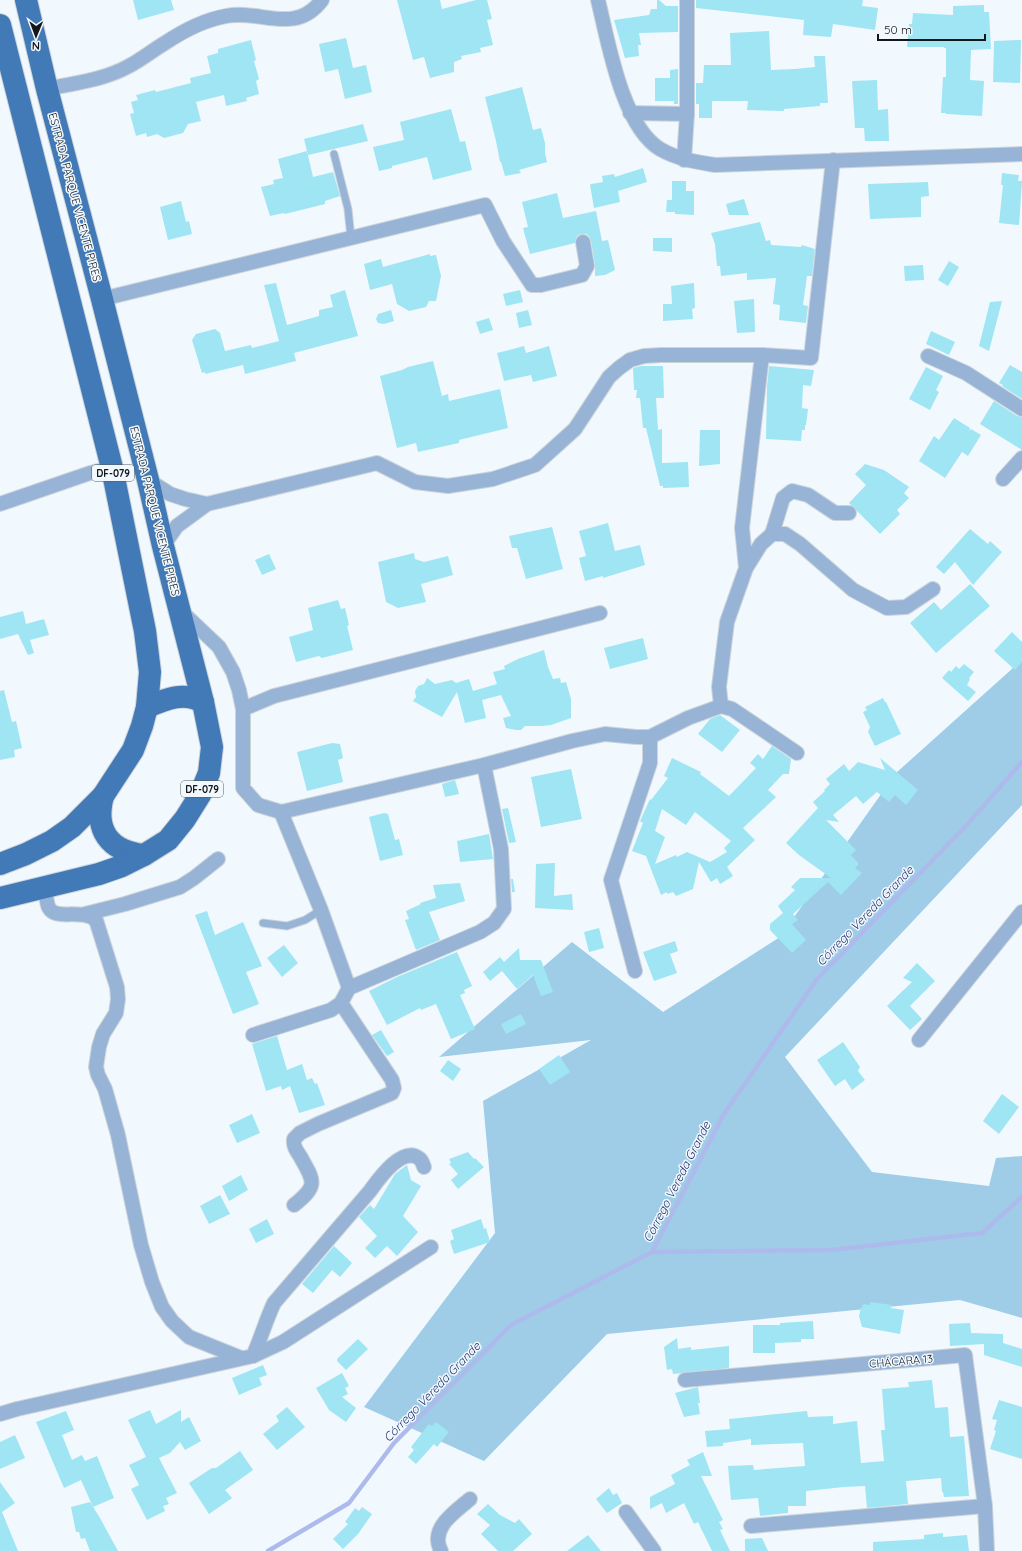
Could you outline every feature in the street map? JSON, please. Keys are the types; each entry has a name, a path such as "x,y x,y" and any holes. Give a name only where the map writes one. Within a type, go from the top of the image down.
{"main road":[{"name":"ESTRADA PARQUE VICENTE PIRES","path":"0,898 99,874 122,866 144,855 168,840 185,819 200,795 209,772 212,747 204,702 47,89 26,0"},
{"path":"1,30 9,39 17,39 24,37 30,32 33,25"},
{"name":"DF-079","path":"0,864 26,854 52,841 72,827 103,796 133,750 147,707 150,672 145,631 112,468 1,30"},
{"path":"147,707 166,698 181,696 198,698 204,702"},
{"path":"103,796 100,810 101,824 107,837 117,847 130,853 144,855"}],"street":[{"path":"47,89 108,76 130,66 166,42 202,22 226,16 244,14 278,20 292,19 306,15 318,6 322,0"},
{"path":"598,0 612,59 630,113 642,134 659,149 684,160 715,165 1022,154"},
{"path":"684,160 687,114 688,0"},
{"path":"630,113 687,114"},
{"path":"163,546 177,526 207,504 377,463 415,482 448,486 493,479 535,465 575,430 609,377 630,360 644,356 661,355 762,354 811,358 833,160"},
{"path":"102,300 485,206 503,241 532,284 540,285 582,275 587,266 583,242"},
{"path":"746,568 742,528 762,354"},
{"path":"928,356 966,373 1022,409"},
{"path":"1004,479 1022,458"},
{"path":"0,504 90,473 112,468"},
{"path":"148,480 170,494 207,504"},
{"path":"721,706 719,687 727,622 746,568 761,544 772,534 783,498 792,491 808,496 835,513 849,514"},
{"path":"772,534 785,534 800,544 853,590 887,608 906,607 933,589"},
{"path":"180,611 219,647 235,678 243,709 243,788 258,805 281,812 484,765 572,741 605,734 650,737 688,718 721,706 732,709 797,753"},
{"path":"243,709 274,696 600,613"},
{"path":"635,971 611,880 650,762 650,737"},
{"path":"253,1035 331,1010 342,1002 349,988 480,932 494,923 504,909 501,849 484,765"},
{"path":"281,812 321,910 349,988"},
{"path":"45,886 49,908 54,913 62,915 85,914 125,904 180,887 218,859"},
{"path":"919,1040 1022,912"},
{"path":"85,914 96,920 117,988 118,999 116,1012 103,1034 99,1046 96,1067 105,1089 118,1135 141,1245 152,1282 162,1307 172,1321 189,1336 247,1357"},
{"path":"294,1205 306,1196 312,1188 312,1180 294,1145 294,1139 300,1133 318,1124 392,1093 394,1088 392,1080 342,1002"},
{"path":"247,1357 260,1341 274,1302 370,1191 382,1174 402,1157 413,1155 420,1159 424,1167"},
{"path":"0,1414 247,1357 283,1342 431,1247"},
{"name":"CHÁCARA 13","path":"685,1380 965,1355 985,1506 987,1551"},
{"path":"441,1551 438,1545 439,1529 449,1517 470,1499"},
{"path":"751,1526 985,1506"},
{"path":"626,1512 654,1551"}],"lane":[{"path":"334,154 348,209 351,238"},
{"path":"263,923 287,926 305,920 321,910"}],"shaded area":[{"path":"1022,660 1022,805 785,1057 872,1172 989,1186 996,1158 1022,1156 1022,1318 960,1300 607,1334 484,1461 364,1407 495,1233 483,1101 591,1040 439,1057 572,942 663,1012 780,937 896,773"}],"building":[{"path":"133,0 171,0 174,10 138,20"},
{"path":"397,0 440,0 442,9 476,0 487,0 492,19 487,20 493,45 480,48 481,52 461,56 462,59 454,62 454,72 430,78 424,57 413,60"},
{"path":"657,0 666,6 678,6 678,32 639,33 641,45 638,45 639,56 625,58 614,20 649,15 651,9 657,9"},
{"path":"696,0 863,0 862,6 878,8 875,30 833,24 831,37 803,35 804,20 696,8"},
{"path":"984,5 984,12 989,12 991,49 971,50 970,80 984,81 982,116 941,113 943,77 946,77 946,48 907,47 909,24 912,24 913,13 953,15 953,6"},
{"path":"769,31 771,70 815,67 814,56 825,56 828,103 820,103 820,106 784,109 784,111 747,110 748,101 712,101 712,118 699,118 699,104 696,104 696,83 703,83 704,65 731,65 730,33"},
{"path":"346,38 353,68 366,65 372,92 345,99 338,69 325,72 319,44"},
{"path":"251,40 256,60 254,61 259,79 256,81 259,94 246,98 247,101 226,106 224,95 196,102 201,121 188,124 183,133 164,138 157,134 147,137 146,133 136,136 130,114 134,113 131,102 138,100 136,95 155,90 156,92 191,83 190,78 211,73 207,56 218,53 218,49"},
{"path":"1021,40 1020,83 993,82 994,41"},
{"path":"678,69 678,104 674,104 674,101 655,101 655,78 670,78 670,70"},
{"path":"877,80 878,110 888,109 889,141 865,141 864,128 855,128 852,81"},
{"path":"522,87 533,130 541,128 545,143 547,162 519,170 521,173 505,176 500,162 485,97"},
{"path":"451,109 460,142 465,141 472,170 433,180 427,157 379,171 373,147 404,140 400,122"},
{"path":"363,124 368,141 308,155 304,139"},
{"path":"307,151 313,177 333,172 340,196 325,201 325,204 285,214 270,216 261,187 274,184 273,180 283,178 278,159"},
{"path":"643,168 647,182 618,191 620,202 594,208 591,184 603,182 602,176 614,174 615,177"},
{"path":"1002,173 1019,175 1018,181 1022,181 1019,225 999,223 1003,185 1001,185"},
{"path":"672,181 686,181 686,191 694,191 694,215 666,212 667,200 672,200"},
{"path":"928,182 929,196 921,197 921,217 870,219 868,184"},
{"path":"557,193 563,218 596,211 602,241 608,240 615,270 605,275 595,276 595,265 591,241 589,236 586,234 577,236 575,243 530,254 523,228 528,227 522,202"},
{"path":"744,199 749,215 729,215 726,204"},
{"path":"181,201 186,222 189,221 192,234 168,240 160,207"},
{"path":"760,222 766,241 770,240 771,245 801,247 802,245 815,249 812,276 807,276 803,305 808,306 806,323 779,320 780,305 773,304 776,278 747,280 747,273 721,276 720,266 717,266 715,244 711,233"},
{"path":"653,238 672,238 672,252 653,251"},
{"path":"430,254 430,256 436,255 441,276 436,301 429,301 426,307 409,311 397,304 392,284 370,290 364,264 381,259 383,267"},
{"path":"949,261 959,267 948,286 938,280"},
{"path":"923,265 924,280 905,281 904,266"},
{"path":"276,283 287,325 319,316 319,310 333,307 330,295 345,290 358,336 294,353 296,361 245,374 243,365 205,374 205,372 202,373 192,340 196,334 215,329 220,333 225,351 251,345 252,348 279,341 264,285"},
{"path":"694,283 695,308 692,309 693,319 663,321 663,304 672,304 671,286"},
{"path":"520,290 523,302 506,306 503,294"},
{"path":"754,299 755,332 737,333 734,301"},
{"path":"1002,301 989,351 979,346 990,302"},
{"path":"391,310 394,321 384,324 378,323 376,319 378,314"},
{"path":"528,310 532,325 519,328 516,313"},
{"path":"489,318 493,330 480,334 476,322"},
{"path":"931,331 955,342 949,355 926,344"},
{"path":"524,346 526,353 549,346 557,376 533,382 531,375 504,381 497,353"},
{"path":"433,361 442,396 448,394 449,401 500,389 508,428 459,440 459,443 418,452 416,443 397,448 380,376"},
{"path":"1010,365 1022,372 1022,399 999,383"},
{"path":"641,366 663,366 664,398 656,398 658,430 662,429 662,463 688,462 689,487 663,488 663,486 660,486 646,428 643,428 640,398 636,398 637,390 634,390 633,368"},
{"path":"769,366 814,370 811,386 803,385 802,408 808,409 805,430 802,430 801,441 766,439"},
{"path":"926,367 943,376 936,390 939,392 930,410 909,399"},
{"path":"994,401 1017,416 1022,417 1022,450 980,424"},
{"path":"954,418 970,428 969,431 971,429 981,435 968,456 962,452 945,478 919,461 934,436 939,440"},
{"path":"700,430 720,430 720,464 699,466"},
{"path":"865,464 884,470 909,487 904,493 909,498 897,510 900,514 880,534 849,503 866,485 855,474"},
{"path":"608,523 615,551 640,545 645,565 603,578 603,576 585,581 579,558 586,556 579,531"},
{"path":"552,527 563,569 526,579 517,548 512,548 509,536"},
{"path":"970,529 988,544 990,541 1002,552 973,585 955,562 944,574 936,567"},
{"path":"414,553 415,559 424,562 448,556 453,575 421,584 426,602 398,608 386,602 378,562"},
{"path":"269,554 276,569 262,575 255,560"},
{"path":"970,584 990,606 936,653 910,623 934,602 941,610"},
{"path":"338,600 341,609 345,608 349,625 347,626 353,650 322,658 319,656 296,662 289,637 313,630 308,608"},
{"path":"23,611 26,624 44,619 49,635 30,640 34,653 28,655 18,634 0,639 0,617"},
{"path":"1012,632 1022,642 1022,662 1015,670 994,651"},
{"path":"643,638 648,659 610,669 604,648"},
{"path":"544,650 548,667 553,679 560,678 561,683 566,682 571,699 571,718 551,725 525,726 521,730 516,730 506,728 503,718 511,716 501,695 482,700 486,718 465,723 457,692 442,717 413,701 416,697 415,691 418,686 424,684 427,678 435,684 452,680 456,683 469,679 473,691 497,684 493,672 505,669 504,666 518,659"},
{"path":"964,664 974,672 969,678 970,679 967,685 976,692 968,701 942,678 949,670 951,672 956,666 959,669"},
{"path":"4,690 12,722 16,721 22,748 14,750 15,757 0,760 0,691"},
{"path":"883,698 901,734 875,746 868,732 870,727 863,712 867,710 865,707"},
{"path":"720,715 740,730 722,752 698,734 710,719"},
{"path":"332,743 340,744 343,758 338,760 343,782 307,791 297,752"},
{"path":"772,746 791,759 789,774 783,774 768,790 776,797 743,828 755,840 727,867 733,876 720,884 717,878 711,882 699,862 693,889 676,896 673,892 667,894 667,892 661,895 646,856 632,851 643,823 640,821 650,799 651,800 668,778 664,776 672,758 701,772 700,774 729,796 756,768 750,763 758,754 763,759","holes":["662,809 686,825 695,812 731,841 724,848 727,852 710,862 687,852 655,864 665,837 655,831"]},
{"path":"880,758 918,790 906,805 895,795 889,802 877,792 863,804 856,796 833,815 839,822 826,820 856,850 851,855 859,864 855,868 862,873 841,895 828,882 793,914 798,920 792,924 806,940 792,953 770,930 770,924 783,913 778,906 795,890 791,887 800,878 831,878 799,855 786,843 818,808 813,802 830,784 826,779 844,764 849,771 858,762 885,770"},
{"path":"571,769 582,819 541,827 531,777"},
{"path":"455,780 459,794 445,797 442,784"},
{"path":"508,808 516,842 509,843 502,809"},
{"path":"384,813 388,814 395,840 399,839 403,855 380,861 369,817"},
{"path":"489,834 493,859 460,862 457,841"},
{"path":"555,863 554,896 572,894 573,910 535,908 536,864"},
{"path":"511,879 513,879 515,892 512,892"},
{"path":"460,883 465,901 429,912 440,940 416,950 405,920 409,919 406,911 421,904 420,903 436,898 433,885"},
{"path":"207,911 215,935 243,922 262,966 246,972 259,1004 233,1014 195,915"},
{"path":"599,928 604,948 589,952 584,932"},
{"path":"675,941 678,951 670,954 677,973 654,981 643,952"},
{"path":"284,945 298,963 282,977 267,958"},
{"path":"519,948 520,960 541,960 553,992 541,996 533,975 517,989 502,971 490,981 483,972 500,957 504,962"},
{"path":"457,952 472,986 464,990 465,993 460,995 475,1029 451,1039 436,1004 421,1010 420,1008 387,1025 369,991 397,977"},
{"path":"917,963 935,981 910,1006 922,1019 910,1030 887,1006 912,982 903,978"},
{"path":"521,1014 526,1024 506,1034 501,1024"},
{"path":"381,1030 394,1052 387,1056 372,1035"},
{"path":"277,1036 287,1070 302,1064 307,1080 312,1078 315,1084 317,1083 325,1105 299,1113 290,1086 282,1090 281,1086 266,1091 252,1044"},
{"path":"843,1042 860,1067 858,1071 865,1080 852,1090 845,1079 835,1086 817,1060"},
{"path":"559,1055 570,1072 550,1085 539,1069"},
{"path":"448,1060 461,1069 453,1081 440,1071"},
{"path":"1002,1094 1019,1107 999,1134 983,1121"},
{"path":"252,1114 260,1133 237,1143 229,1125"},
{"path":"468,1152 484,1167 458,1189 451,1180 458,1174 449,1164 451,1163 449,1159"},
{"path":"407,1165 411,1180 421,1186 403,1216 418,1232 397,1256 387,1246 375,1258 365,1248 377,1236 359,1217 370,1205 374,1209 395,1174"},
{"path":"241,1175 248,1190 229,1201 222,1186"},
{"path":"220,1195 230,1214 209,1224 200,1206"},
{"path":"267,1219 274,1234 256,1243 249,1229"},
{"path":"481,1219 484,1229 486,1228 490,1242 454,1254 450,1241 454,1239 451,1230"},
{"path":"334,1246 352,1263 340,1277 332,1270 313,1293 302,1284"},
{"path":"870,1302 892,1305 891,1308 904,1310 900,1334 862,1327 859,1316 861,1307 862,1308 863,1304 870,1305"},
{"path":"813,1321 814,1339 801,1339 801,1342 775,1343 775,1353 753,1353 753,1325 780,1325 780,1323"},
{"path":"970,1323 971,1333 1003,1334 1003,1343 1022,1349 1022,1367 984,1355 984,1344 950,1346 949,1324"},
{"path":"677,1338 678,1349 691,1347 691,1350 729,1346 729,1368 673,1374 672,1369 667,1370 664,1347"},
{"path":"358,1339 368,1349 346,1370 337,1361 337,1359"},
{"path":"263,1365 267,1375 259,1378 262,1385 239,1395 232,1378"},
{"path":"342,1373 349,1386 345,1388 348,1394 342,1397 356,1408 346,1422 329,1410 316,1388"},
{"path":"932,1380 935,1408 948,1407 950,1437 964,1436 969,1496 944,1497 941,1478 906,1481 908,1504 867,1508 865,1486 844,1487 806,1491 806,1506 788,1506 788,1513 760,1516 758,1498 731,1500 728,1466 753,1465 754,1470 805,1466 803,1443 751,1445 751,1439 723,1443 723,1446 707,1447 705,1431 730,1429 729,1419 807,1411 808,1417 833,1416 833,1424 857,1421 861,1463 884,1461 881,1430 885,1430 882,1389 909,1387 908,1382"},
{"path":"698,1387 700,1414 684,1417 675,1393"},
{"path":"999,1400 1022,1407 1022,1459 990,1449 996,1431 994,1430 997,1420 992,1419"},
{"path":"287,1407 305,1427 277,1450 263,1434 279,1421 276,1416"},
{"path":"150,1410 156,1424 181,1410 181,1422 189,1417 201,1441 185,1450 180,1442 170,1453 159,1458 177,1493 166,1498 169,1504 163,1506 165,1511 147,1520 131,1489 139,1485 129,1465 146,1457 128,1420"},
{"path":"66,1411 74,1430 62,1435 72,1460 82,1455 85,1461 97,1456 114,1498 93,1507 81,1480 64,1488 36,1422"},
{"path":"436,1422 449,1432 437,1447 434,1444 416,1464 408,1457 414,1450 411,1447 429,1424 432,1426"},
{"path":"15,1435 25,1458 0,1469 0,1442"},
{"path":"240,1451 253,1470 225,1490 232,1498 209,1514 189,1483 212,1468 216,1468"},
{"path":"703,1452 712,1476 701,1476 723,1520 719,1522 723,1529 720,1530 730,1551 712,1551 698,1522 694,1524 684,1503 666,1513 662,1503 650,1509 650,1497 675,1484 671,1475 690,1465 687,1460"},
{"path":"0,1482 15,1503 2,1512 18,1551 0,1551"},
{"path":"609,1488 613,1495 617,1493 622,1503 607,1513 596,1499"},
{"path":"90,1502 118,1551 90,1551 85,1538 81,1539 79,1532 76,1532 71,1507"},
{"path":"488,1504 500,1515 515,1523 519,1519 532,1534 513,1551 498,1551 481,1534 490,1525 477,1514"},
{"path":"362,1507 372,1514 358,1534 343,1549 333,1539 348,1524 345,1522 355,1508 359,1511"},
{"path":"943,1533 943,1537 967,1535 969,1551 873,1551 873,1542 924,1539 924,1535"},
{"path":"588,1535 601,1551 567,1551"},
{"path":"762,1538 768,1551 745,1551 745,1539"}],"waterway":[{"name":"Córrego Vereda Grande","path":"268,1551 349,1503 394,1443 511,1325 652,1252 724,1114 817,979 964,828 1022,762"},
{"path":"652,1252 832,1250 982,1233 1022,1197"}]}
